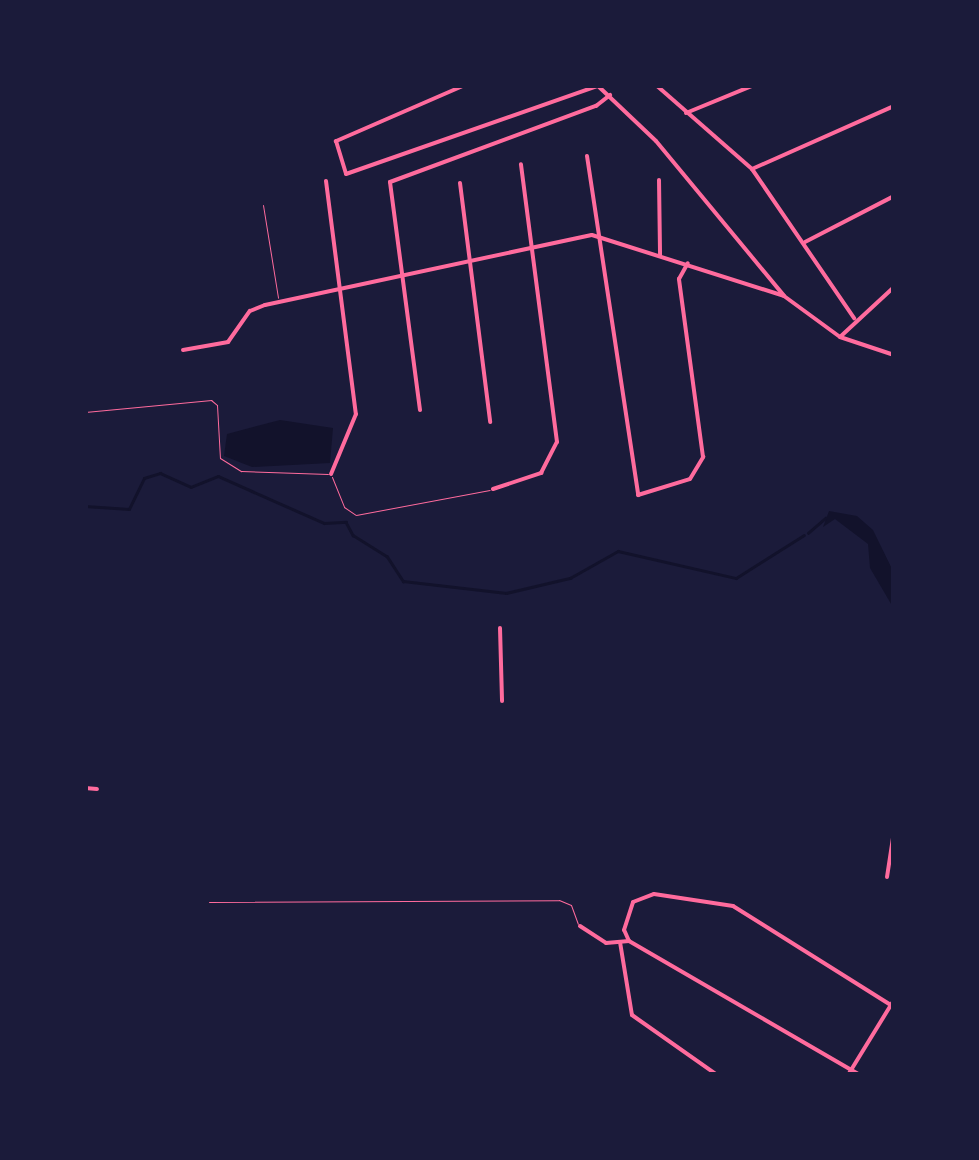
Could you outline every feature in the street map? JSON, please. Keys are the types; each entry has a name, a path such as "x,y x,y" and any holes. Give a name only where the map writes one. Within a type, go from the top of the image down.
{"street":[{"path":"464,85 336,141 346,174 597,85 610,95 784,296 840,337 894,355"},
{"path":"656,85 752,169 854,318"},
{"path":"686,113 754,85"},
{"path":"420,410 390,182 582,112 610,95"},
{"path":"752,169 894,106"},
{"path":"587,156 634,490 659,490 696,475 701,433 678,279 688,263"},
{"path":"494,489 541,473 558,442 521,164"},
{"path":"659,180 660,255"},
{"path":"326,181 356,414 330,474"},
{"path":"460,183 490,422"},
{"path":"805,242 894,196"},
{"path":"183,350 228,342 250,310 278,301 597,236 784,296"},
{"path":"840,337 854,318 894,287"},
{"path":"500,628 502,701"},
{"path":"85,788 97,789"},
{"path":"887,877 894,830"},
{"path":"629,942 624,930 633,902 654,894 733,906 893,1004 848,1074"},
{"path":"580,926 606,943 629,942 691,983 761,1014 848,1074 860,1075"},
{"path":"620,942 632,1015 717,1075"}],"lane":[{"path":"264,205 278,301"},
{"path":"85,412 210,400 217,405 220,458 241,471 330,474 344,506 356,516 494,489"},
{"path":"209,902 559,900 572,905 580,926"}],"shaded area":[{"path":"280,420 333,428 330,463 252,467 224,456 227,434"},
{"path":"829,511 857,516 873,530 894,573 894,609 870,568 868,544 835,519 823,527"}],"waterway":[{"path":"85,506 129,509 144,478 160,473 191,487 218,476 324,523 346,522 353,535 387,556 403,581 506,593 570,578 618,551 736,578 804,535"},
{"path":"808,533 825,518"}]}
